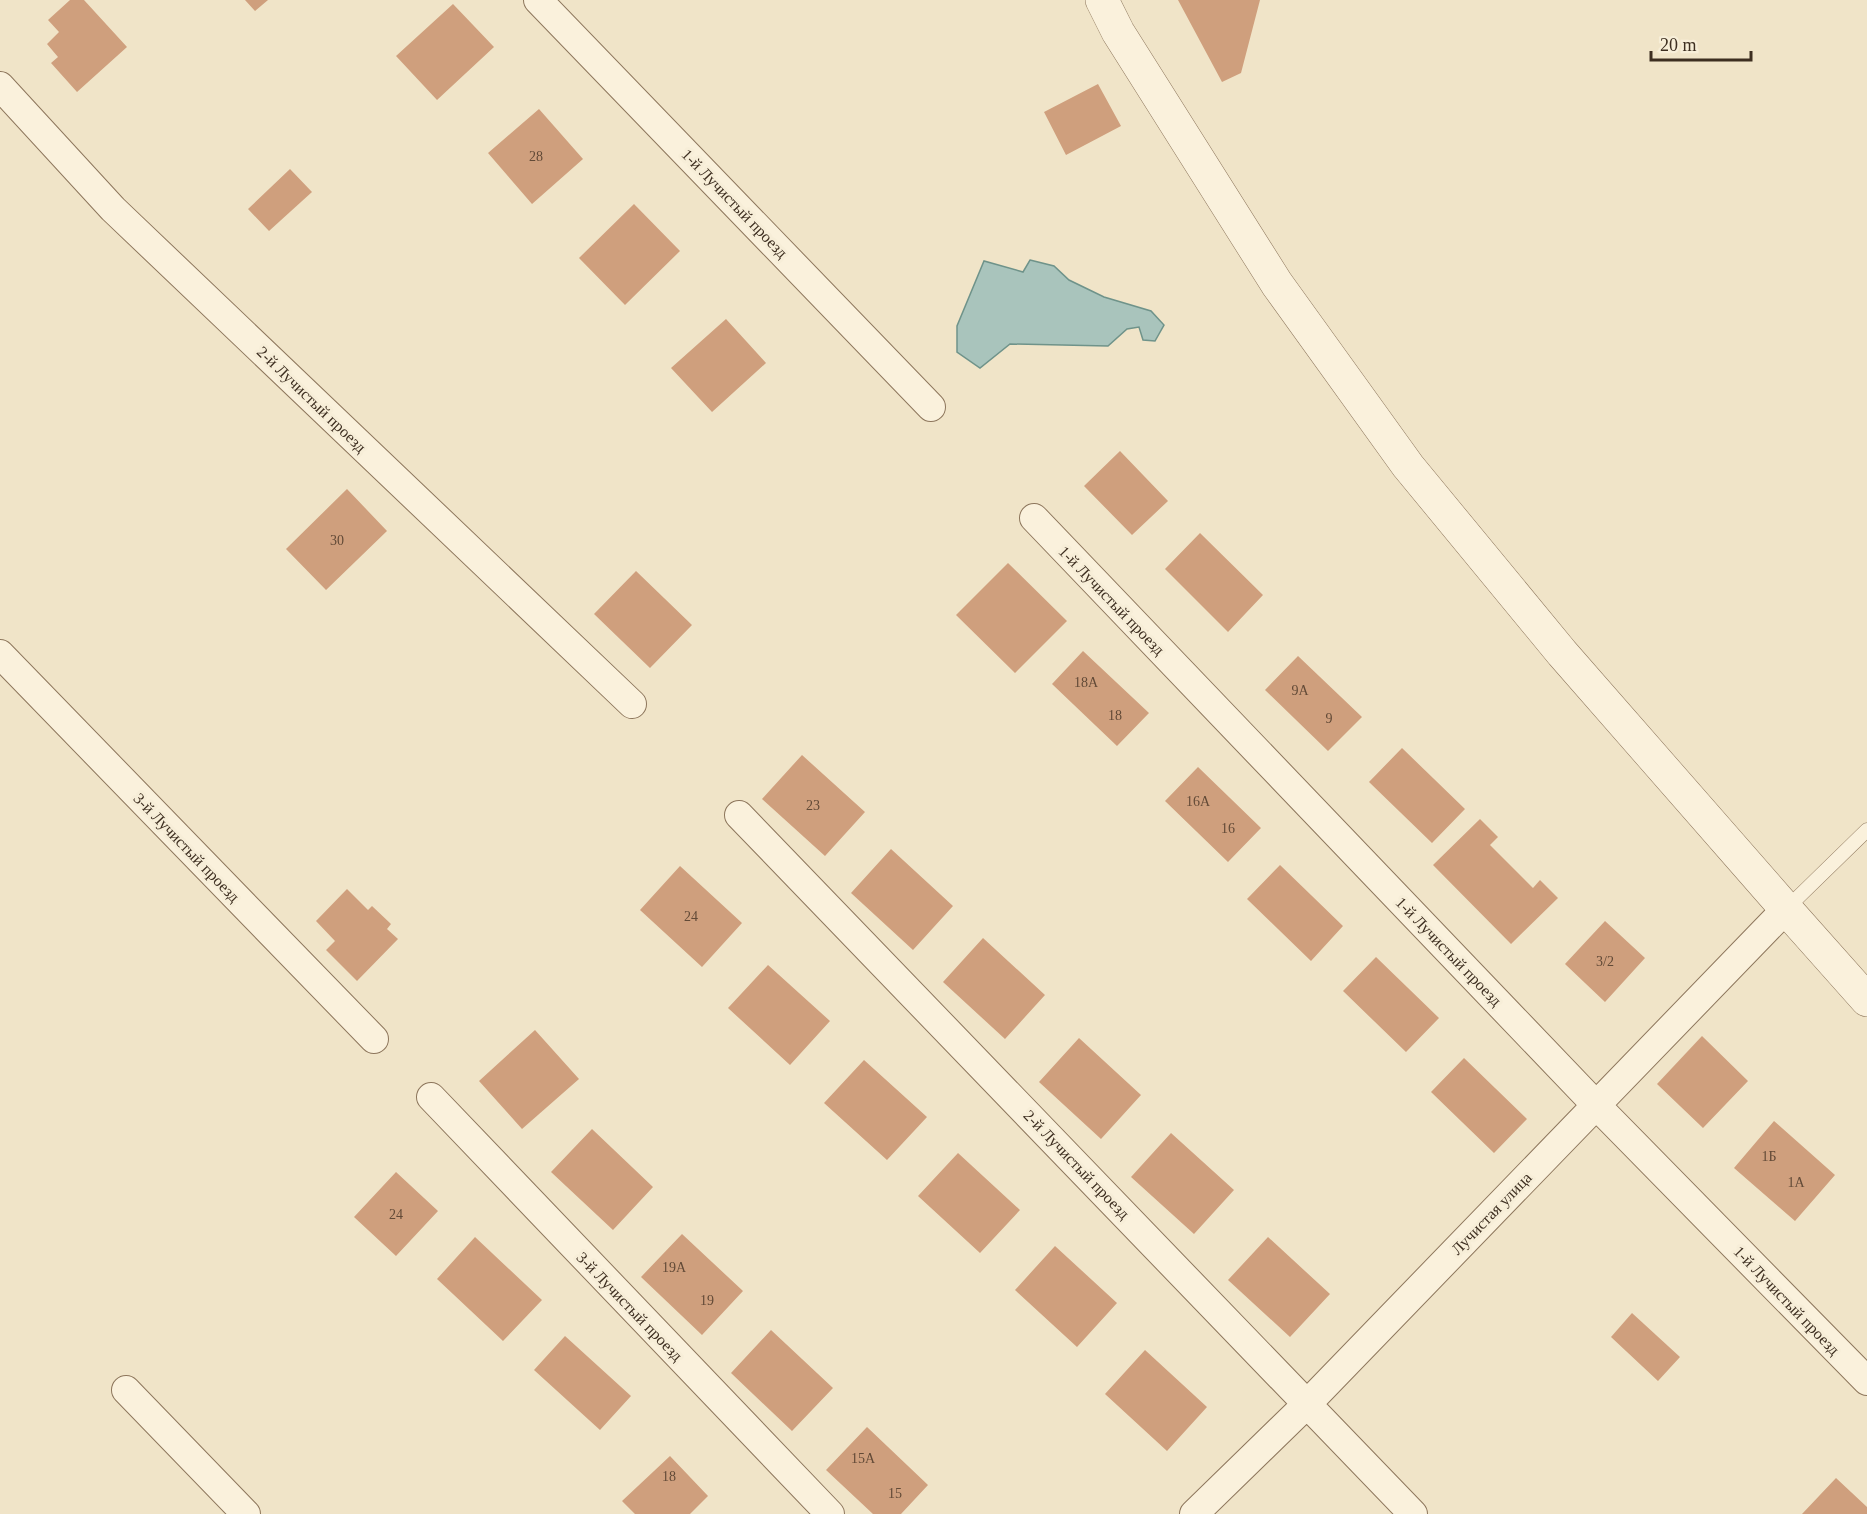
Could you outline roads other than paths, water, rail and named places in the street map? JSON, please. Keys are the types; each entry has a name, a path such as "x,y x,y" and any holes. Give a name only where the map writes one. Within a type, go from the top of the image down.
{"street":[{"name":"1-й Лучистый проезд","path":"538,0 931,406"},
{"path":"1102,0 1118,32 1277,284 1408,466 1562,653 1867,1000"},
{"name":"2-й Лучистый проезд","path":"0,86 113,209 632,704"},
{"name":"1-й Лучистый проезд","path":"1034,518 1595,1104 1867,1381"},
{"name":"3-й Лучистый проезд","path":"0,654 374,1039"},
{"name":"2-й Лучистый проезд","path":"739,815 1413,1514"},
{"name":"Лучистая улица","path":"1194,1514 1308,1403 1785,909"},
{"name":"3-й Лучистый проезд","path":"431,1097 830,1514"},
{"path":"126,1390 246,1514"}],"lane":[{"path":"1785,909 1867,830"}],"water":[{"path":"1030,260 1054,266 1069,280 1104,297 1151,311 1164,325 1155,341 1143,340 1139,327 1127,329 1108,346 1010,344 980,368 957,352 957,326 984,261 1023,272"}]}
